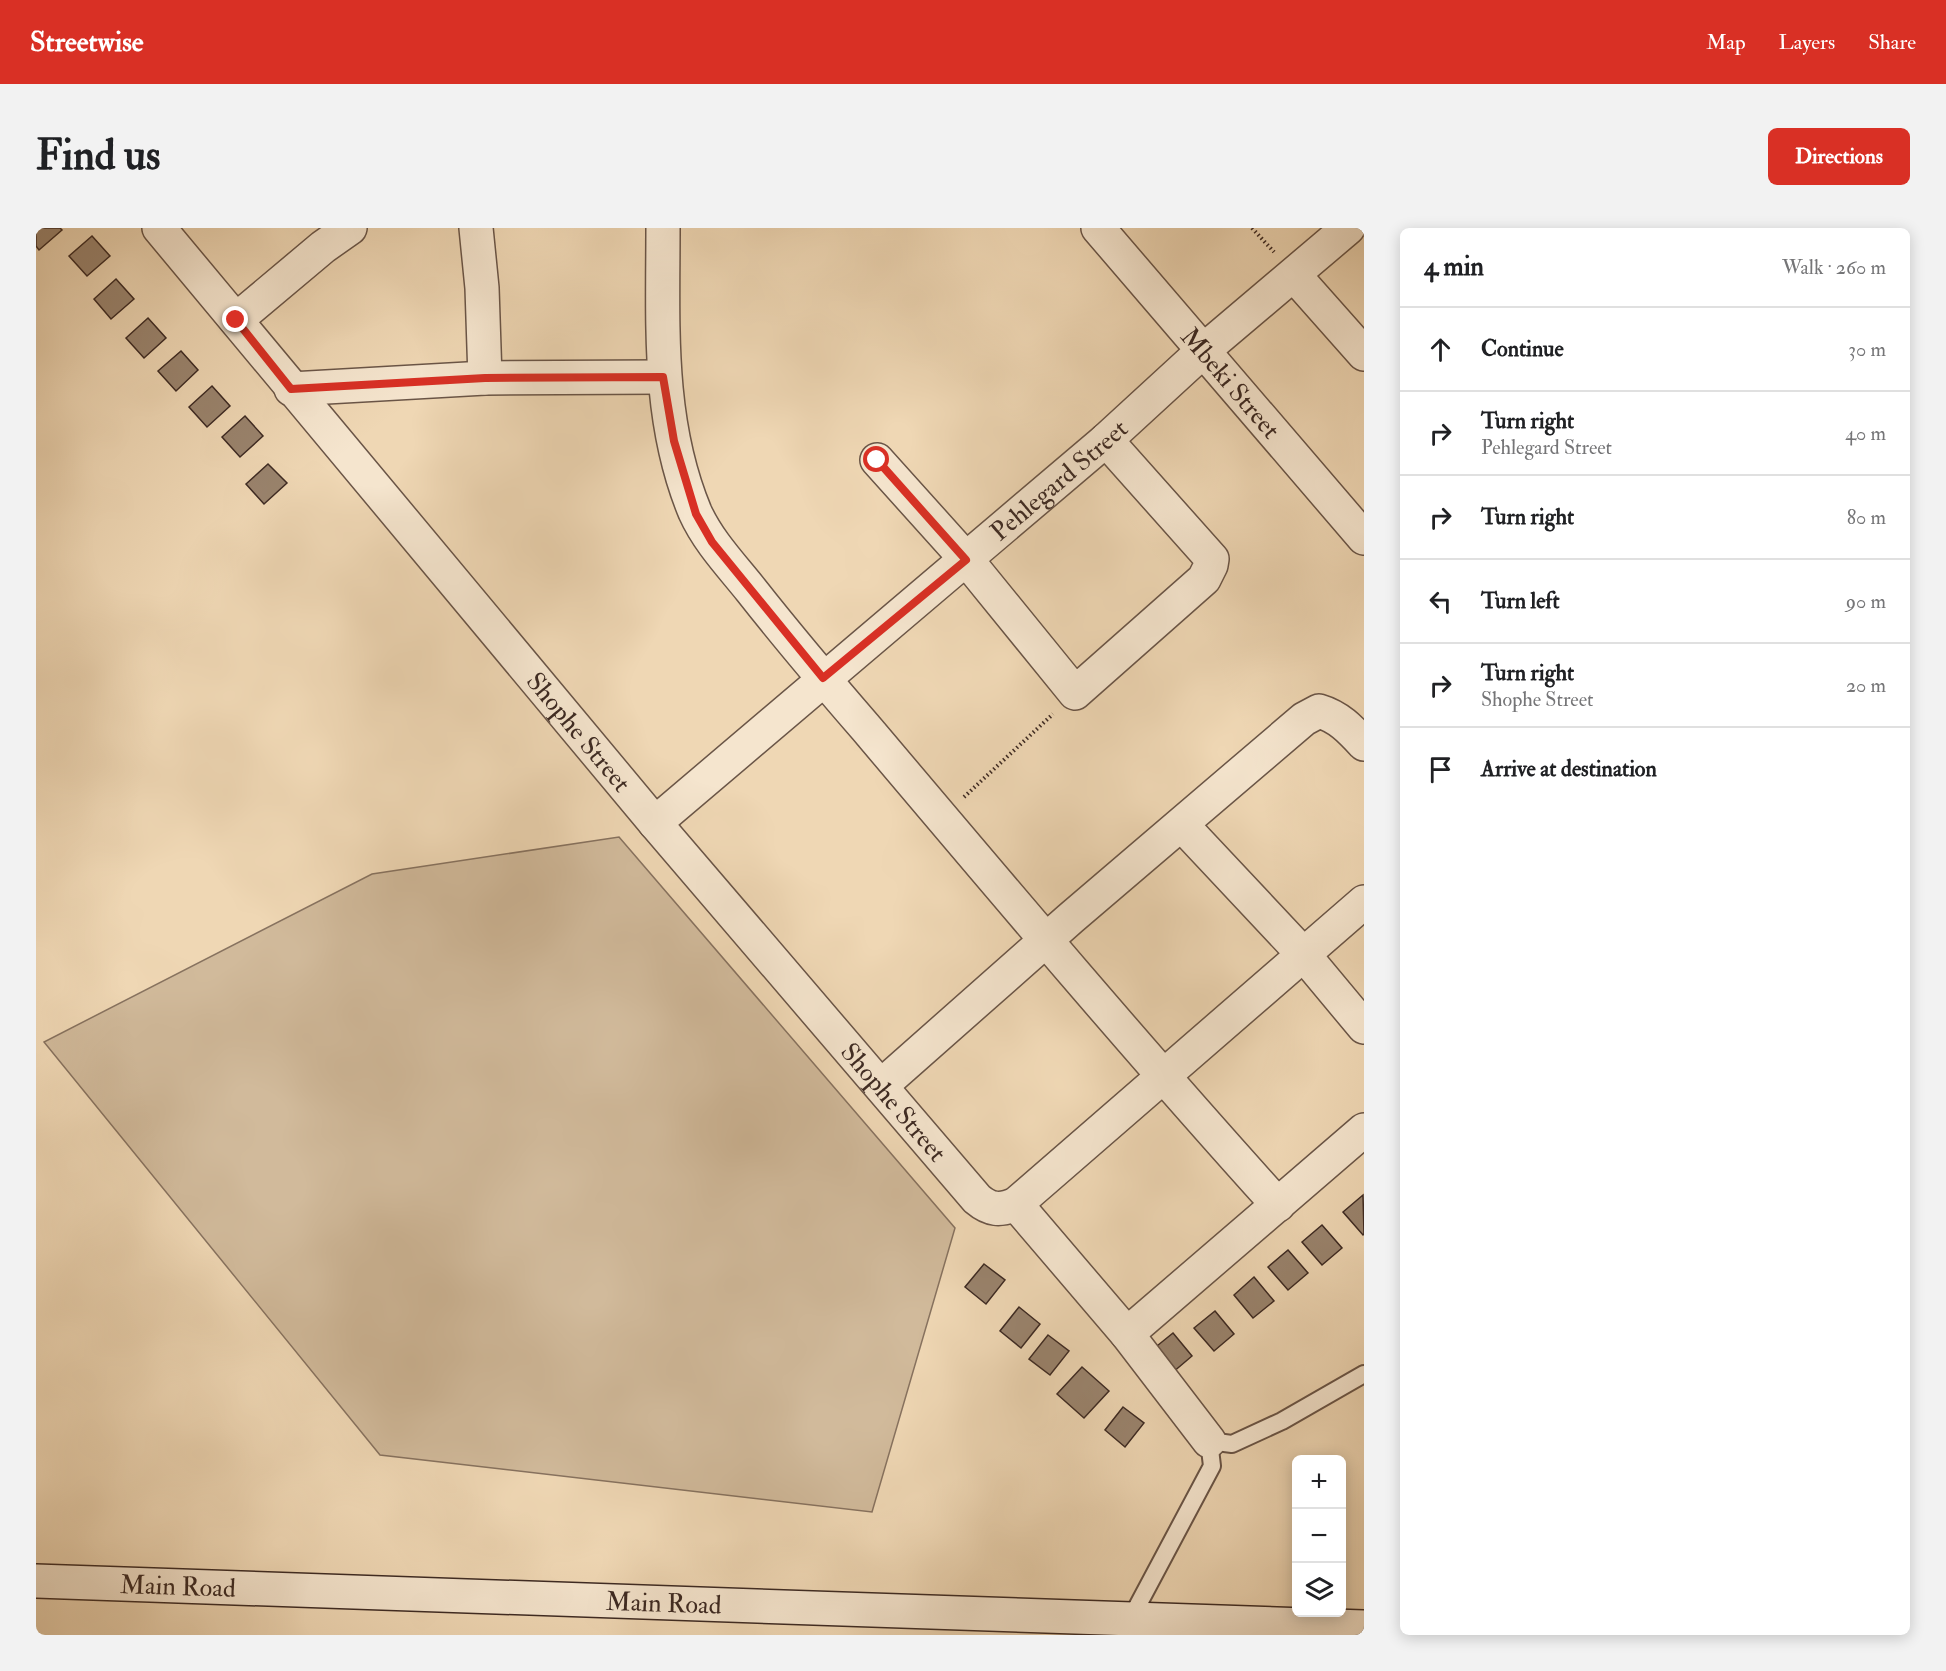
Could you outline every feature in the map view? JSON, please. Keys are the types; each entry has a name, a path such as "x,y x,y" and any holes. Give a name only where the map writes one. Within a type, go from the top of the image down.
{"street":[{"name":"Shophe Street","path":"159,228 291,389 655,822 977,1200 994,1209 1016,1204"},
{"path":"236,320 316,237 350,228"},
{"path":"476,228 482,288 485,378"},
{"path":"663,228 663,377 674,441 696,514 712,542 823,678 1045,941 1162,1077 1278,1205"},
{"name":"Mbeki Street","path":"1098,228 1364,538"},
{"name":"Pehlegard Street","path":"655,822 1106,440 1204,350 1348,228"},
{"path":"1294,275 1364,354"},
{"path":"291,389 485,378 663,377"},
{"path":"877,460 966,560 1075,693 1204,579 1212,559 1106,440"},
{"path":"881,1086 1045,941 1304,719 1319,711 1333,715 1364,744"},
{"path":"1182,825 1304,955 1364,1028"},
{"path":"1209,1441 1127,1334 1016,1204 1364,903"},
{"path":"1127,1334 1364,1130"},
{"name":"Main Road","path":"36,1581 1364,1627"}],"lane":[{"path":"1130,1620 1212,1466 1209,1441 1232,1444 1282,1421 1364,1374"}],"path":[{"path":"942,818 1075,693"}],"shaded area":[{"path":"619,837 955,1228 872,1512 380,1455 44,1042 372,874"}],"building":[{"path":"36,228 60,228 62,230 39,250 36,246"},
{"path":"92,236 110,256 87,276 69,256"},
{"path":"116,279 134,299 111,319 94,299"},
{"path":"148,318 166,338 144,358 126,338"},
{"path":"181,351 198,370 176,391 158,371"},
{"path":"212,386 230,406 207,427 189,407"},
{"path":"245,416 263,436 240,457 222,437"},
{"path":"268,464 287,483 264,504 246,484"},
{"path":"1363,1195 1364,1234 1363,1235 1343,1212"},
{"path":"1322,1225 1342,1248 1322,1265 1302,1242"},
{"path":"1288,1250 1308,1273 1288,1290 1268,1267"},
{"path":"984,1264 1005,1280 986,1304 965,1287"},
{"path":"1254,1277 1274,1301 1253,1318 1234,1295"},
{"path":"1019,1307 1040,1324 1021,1348 1000,1331"},
{"path":"1215,1311 1234,1334 1214,1351 1194,1328"},
{"path":"1173,1333 1192,1356 1172,1373 1152,1350"},
{"path":"1048,1335 1069,1351 1050,1375 1029,1359"},
{"path":"1082,1367 1109,1391 1084,1418 1057,1394"},
{"path":"1123,1407 1144,1423 1125,1447 1105,1430"}],"route":[{"path":"236,320 291,389 485,378 663,377 674,441 696,514 712,542 823,678 966,560 877,460"}]}
